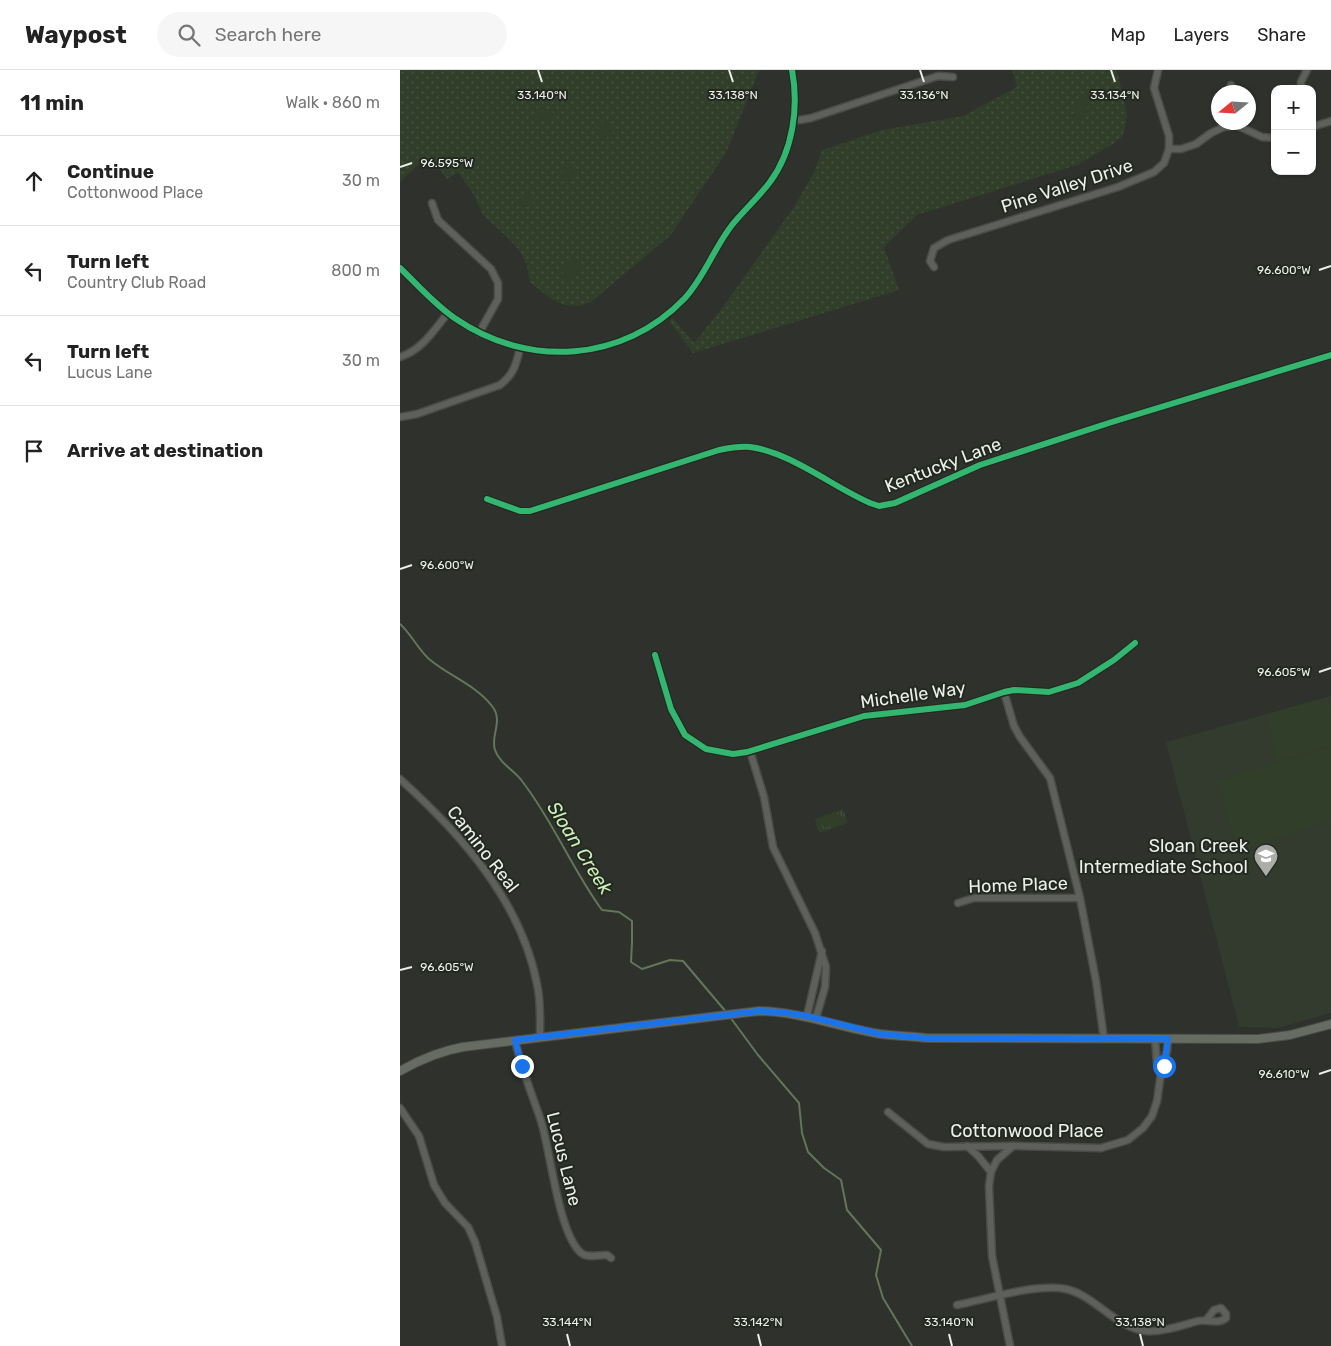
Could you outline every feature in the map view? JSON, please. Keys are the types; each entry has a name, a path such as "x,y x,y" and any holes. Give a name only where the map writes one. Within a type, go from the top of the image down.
{"main road":[{"path":"400,1071 422,1058 464,1047 743,1013 780,1012 807,1016 880,1034 926,1038 1258,1039 1290,1035 1331,1024"}],"street":[{"path":"400,268 448,313 499,342 520,348 555,352 597,347 644,330 668,314 692,290 705,272 732,225 776,174 786,152 794,119 796,100 792,70"},
{"path":"1158,70 1154,88 1169,136 1169,149 1196,144 1218,130"},
{"path":"1301,85 1307,70"},
{"path":"794,119 811,118 938,76 954,77"},
{"path":"1316,125 1331,121"},
{"path":"1248,130 1262,137 1271,138"},
{"name":"Pine Valley Drive","path":"934,267 930,261 934,248 948,240 1118,187 1154,172 1164,163 1169,149"},
{"path":"432,203 438,220 491,269 498,283 498,299 480,332"},
{"path":"400,357 411,354 419,347 448,313"},
{"path":"400,417 417,414 500,385 510,377 515,368 520,348"},
{"name":"Kentucky Lane","path":"487,499 520,511 530,511 719,450 740,446 771,453 879,506 896,503 980,465 1112,422 1331,355"},
{"name":"Michelle Way","path":"655,655 671,709 685,735 706,748 733,754 750,751 864,716 965,705 1014,690 1049,692 1078,683 1114,660 1135,643"},
{"path":"1004,692 1014,726 1050,778 1080,898 1093,962 1104,1039"},
{"path":"750,751 764,797 773,848 822,950 826,967 825,980 816,1018"},
{"name":"Camino Real","path":"400,779 439,816 484,869 511,911 526,942 538,986 540,1037"},
{"name":"Home Place","path":"958,903 971,898 1080,898"},
{"path":"807,1016 822,950"},
{"name":"Cottonwood Place","path":"888,1112 928,1144 944,1147 1100,1148 1128,1140 1140,1131 1152,1116 1157,1101 1168,1039"},
{"name":"Lucus Lane","path":"515,1040 518,1057 542,1127 551,1172 570,1235 582,1254 587,1256 607,1255 611,1258"},
{"name":"Cottonwood Place","path":"1155,1040 1157,1063 1162,1072"},
{"path":"400,1108 419,1136 434,1185 445,1203 468,1227 476,1242 497,1317 502,1346"},
{"path":"967,1146 991,1172"},
{"path":"1010,1346 992,1256 989,1186 991,1172 997,1160 1013,1146"},
{"path":"957,1305 982,1301 1000,1295 1044,1288 1065,1289 1083,1295 1127,1326 1146,1332 1207,1319"}],"shaded area":[{"name":"Sloan Creek Intermediate School","path":"1331,696 1331,1013 1278,1028 1239,1027 1166,742"}],"green space":[{"path":"400,70 764,70 759,71 726,153 670,236 591,302 578,306 564,305 551,299 530,282 527,266 520,251 483,215 474,195 459,174 457,173 447,179 435,163 426,158 400,184"},
{"path":"1012,70 1117,70 1127,114 1122,136 1116,142 1077,165 917,215 884,247 899,290 693,353 669,321 673,318 694,343 720,311 794,207 814,172 822,150 882,130 963,116 1017,87"},
{"path":"1083,93 1089,96 1089,105 1081,119 1075,120 1075,106"},
{"path":"541,107 553,113 553,118 546,121 537,118 534,113 536,109"},
{"path":"605,122 611,124 613,130 611,136 605,138 599,136 597,130 599,124"},
{"path":"566,167 572,167 576,174 572,181 566,181 562,177 562,171"},
{"path":"523,193 529,193 533,200 529,207 523,207 519,203 519,197"},
{"path":"579,260 581,264 577,273 573,279 567,279 562,272 564,266 570,261"},
{"path":"1328,697 1331,711 1331,745 1277,761 1266,714"},
{"path":"1331,746 1331,821 1238,849 1217,781"},
{"path":"843,809 848,823 819,833 815,819"},
{"path":"839,814 842,822 824,828 821,819"}],"waterway":[{"name":"Sloan Creek","path":"400,624 429,659 470,686 492,706 497,717 494,739 497,755 519,777 533,796 602,910 619,912 632,921 631,962 642,969 670,960 683,961 727,1013"},
{"name":"Sloan Creek","path":"730,1017 758,1055 799,1103 802,1133 808,1152 824,1168 841,1180 847,1210 881,1250 876,1275 883,1298 912,1346"}],"cycle path":[{"path":"400,268 434,301 456,319 484,335 513,346 544,351 574,351 604,346 633,336 660,320 685,298 698,281 732,225 765,188 778,170 789,143 794,114 795,99 792,70"},
{"path":"487,499 520,511 530,511 719,450 734,447 750,447 765,450 796,463 856,496 879,506 895,503 980,465 1112,422 1331,355"},
{"path":"655,655 671,709 685,735 706,749 733,754 747,752 864,716 965,705 1014,690 1049,692 1078,683 1114,660 1135,643"}],"place":[{"name":"Sloan Creek Intermediate School","path":"1266,877"}],"route":[{"path":"522,1066 518,1057 515,1040 759,1011 807,1016 880,1034 926,1038 1168,1039 1164,1066"}]}
